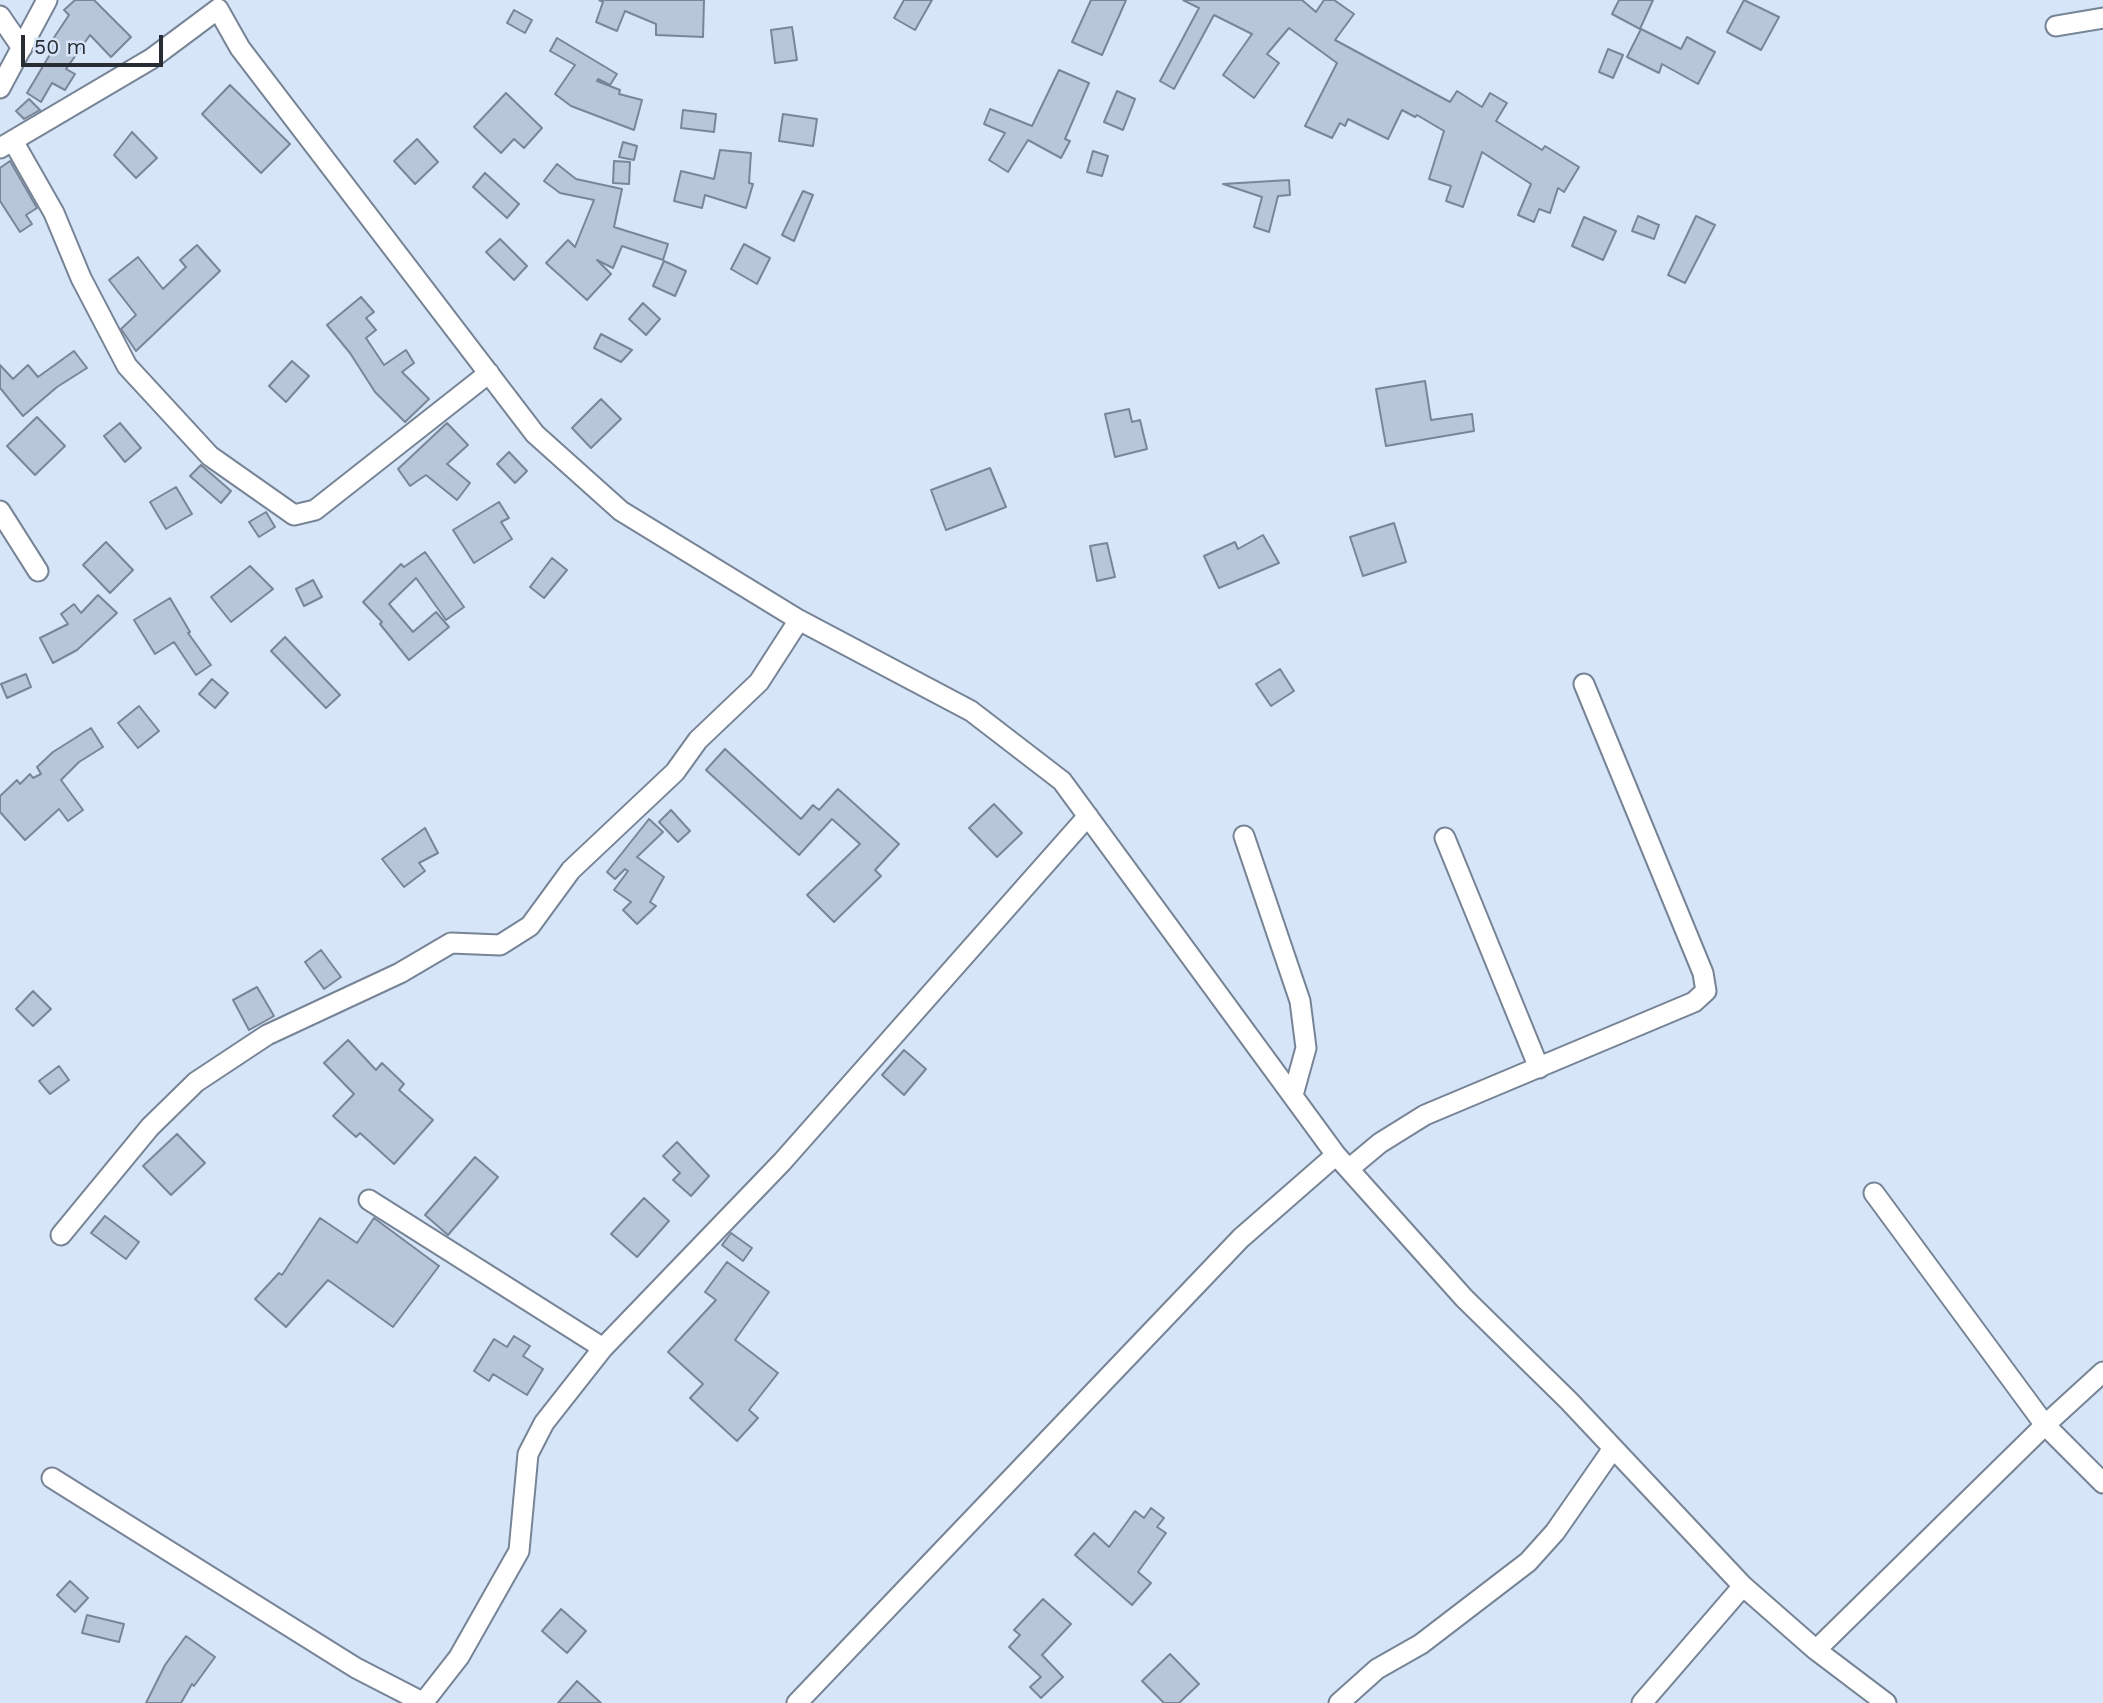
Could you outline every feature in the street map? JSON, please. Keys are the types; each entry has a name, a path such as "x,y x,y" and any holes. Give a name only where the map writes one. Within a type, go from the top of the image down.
{"street":[{"path":"0,88 47,0"},
{"path":"489,373 315,510 294,515 210,456 127,366 81,278 54,213 7,145 151,59 215,5 240,48 489,373 535,434 621,511 799,620 971,711 1062,780 1343,1162 1464,1297 1569,1401 1612,1450 1743,1586 1816,1650 1886,1703"},
{"path":"0,16 23,48"},
{"path":"2056,26 2103,18"},
{"path":"0,510 38,571"},
{"path":"61,1235 150,1128 196,1082 257,1042 400,973 451,943 500,945 530,926 571,870 675,772 698,740 759,682 799,620"},
{"path":"797,1703 1241,1238 1343,1162 1425,1115 1695,1002 1706,990 1703,973 1584,684"},
{"path":"52,1478 356,1668 424,1703 460,1657 519,1551 528,1454 544,1423 603,1348 782,1162 1088,816"},
{"path":"1244,836 1300,1001 1306,1048 1293,1096"},
{"path":"1445,838 1539,1068"},
{"path":"1874,1193 2045,1424 2103,1483"},
{"path":"369,1200 603,1348"},
{"path":"1816,1650 2045,1424 2103,1372"},
{"path":"1339,1703 1377,1669 1421,1644 1528,1562 1555,1532 1612,1450"},
{"path":"1642,1703 1743,1586"}],"building":[{"path":"75,0 94,0 131,37 111,57 90,35 66,69 75,74 65,90 52,83 41,102 27,93 52,51 47,48 69,15 64,10"},
{"path":"599,0 704,0 703,37 656,35 656,24 625,11 617,31 596,22 603,2"},
{"path":"904,0 932,0 915,30 894,18"},
{"path":"1091,0 1126,0 1102,55 1072,42"},
{"path":"1183,0 1302,0 1316,12 1324,0 1334,0 1354,14 1335,40 1450,102 1457,91 1482,107 1490,93 1507,103 1496,121 1542,150 1545,146 1579,167 1564,192 1558,188 1550,213 1539,209 1534,222 1518,215 1531,184 1482,152 1463,207 1446,201 1451,186 1429,179 1444,131 1417,115 1415,117 1402,110 1388,139 1348,119 1345,126 1340,123 1332,138 1305,126 1337,63 1289,28 1267,54 1279,63 1254,98 1223,75 1252,34 1214,15 1174,89 1160,81 1199,8"},
{"path":"1619,0 1653,0 1640,29 1612,14"},
{"path":"1744,0 1779,17 1761,50 1727,32"},
{"path":"514,10 532,20 525,33 507,23"},
{"path":"792,27 797,60 775,63 771,30"},
{"path":"1641,29 1681,49 1687,37 1715,52 1698,84 1662,64 1659,73 1627,57"},
{"path":"557,38 617,74 610,85 598,79 597,81 620,90 619,94 642,100 634,130 571,106 555,94 575,65 550,51"},
{"path":"1608,49 1623,55 1613,78 1599,72"},
{"path":"1059,70 1089,83 1065,139 1070,141 1061,158 1028,140 1008,172 989,160 1005,133 984,124 990,109 1032,126"},
{"path":"230,85 290,144 261,173 202,114"},
{"path":"1117,91 1135,99 1123,130 1104,122"},
{"path":"506,93 542,128 524,148 514,139 501,153 474,127"},
{"path":"29,99 40,110 24,119 16,111"},
{"path":"683,110 716,114 714,132 681,128"},
{"path":"783,114 817,119 813,146 779,141"},
{"path":"132,132 157,158 136,178 114,155"},
{"path":"417,139 438,162 415,184 394,161"},
{"path":"623,142 637,146 634,160 619,157"},
{"path":"720,150 751,153 749,183 753,184 746,208 705,195 702,208 674,201 681,171 714,179"},
{"path":"1093,151 1108,156 1102,176 1087,172"},
{"path":"10,161 37,208 26,215 32,224 20,232 0,201 0,168"},
{"path":"614,161 630,162 629,184 613,183"},
{"path":"557,164 576,179 622,189 614,227 668,244 663,260 622,246 613,268 597,260 611,274 587,300 546,263 568,240 575,247 594,200 560,193 544,181"},
{"path":"485,173 519,204 507,218 473,187"},
{"path":"1289,180 1290,195 1278,196 1269,232 1254,227 1262,197 1223,184"},
{"path":"803,191 813,195 794,241 782,235"},
{"path":"1638,216 1659,225 1654,239 1632,231"},
{"path":"1696,216 1715,225 1685,283 1668,275"},
{"path":"1584,217 1616,231 1603,260 1572,246"},
{"path":"500,239 527,266 514,280 486,252"},
{"path":"744,244 770,258 757,284 731,269"},
{"path":"197,245 220,271 136,351 121,329 136,315 109,280 138,257 163,289 186,267 180,260"},
{"path":"664,261 686,271 675,296 653,286"},
{"path":"361,297 374,312 366,318 376,330 366,338 384,365 406,350 414,363 402,372 429,399 405,422 375,392 350,353 327,325"},
{"path":"643,303 660,319 646,335 629,319"},
{"path":"601,334 632,350 621,362 594,348"},
{"path":"74,351 87,368 57,387 23,416 0,388 0,365 13,379 28,365 38,377"},
{"path":"292,361 309,376 286,402 269,386"},
{"path":"1425,381 1431,420 1472,414 1474,431 1386,446 1376,389"},
{"path":"601,399 621,419 591,448 572,428"},
{"path":"1129,409 1132,422 1140,420 1147,449 1115,457 1105,414"},
{"path":"37,417 65,446 35,475 7,446"},
{"path":"120,423 141,448 125,462 104,436"},
{"path":"447,423 468,445 447,464 470,483 457,500 426,475 410,486 398,469"},
{"path":"509,452 527,471 515,483 497,464"},
{"path":"201,465 231,491 221,503 190,476"},
{"path":"990,468 1006,507 946,530 931,490"},
{"path":"176,487 192,514 166,529 150,502"},
{"path":"499,502 509,518 501,522 512,539 474,563 453,530"},
{"path":"266,512 275,527 259,537 249,522"},
{"path":"1394,523 1406,562 1363,576 1350,537"},
{"path":"1263,535 1279,563 1219,588 1204,556 1235,542 1238,549"},
{"path":"106,542 133,570 110,593 83,565"},
{"path":"1107,543 1115,577 1097,581 1090,546"},
{"path":"425,552 464,607 446,620 416,578 389,604 413,632 436,612 449,627 409,660 380,624 382,622 363,602 401,564 404,567"},
{"path":"552,558 567,570 544,598 530,587"},
{"path":"250,566 273,589 231,622 211,597"},
{"path":"313,580 322,597 304,606 296,589"},
{"path":"98,595 117,613 77,650 53,663 40,638 68,624 61,614 74,604 81,613"},
{"path":"170,598 190,632 188,633 211,665 196,675 174,642 155,654 134,620"},
{"path":"285,637 340,695 326,708 271,651"},
{"path":"1280,669 1294,691 1271,706 1256,684"},
{"path":"26,674 31,687 7,698 1,684"},
{"path":"212,679 228,693 215,708 199,694"},
{"path":"139,706 159,731 138,748 118,723"},
{"path":"91,728 103,747 79,762 61,780 83,810 68,821 59,809 25,840 0,812 0,796 17,780 20,784 30,774 33,778 41,774 37,767 53,752"},
{"path":"725,749 801,819 813,805 819,810 838,789 899,844 875,870 881,876 834,922 807,895 860,844 832,819 799,855 706,770"},
{"path":"994,804 1022,833 997,857 969,828"},
{"path":"671,810 690,831 678,842 659,822"},
{"path":"649,819 663,832 637,857 664,877 650,902 656,906 637,924 623,910 631,902 614,890 628,871 625,869 615,879 607,872"},
{"path":"425,828 438,853 419,863 425,871 404,887 382,859"},
{"path":"321,950 341,977 324,989 305,962"},
{"path":"257,987 274,1016 249,1030 233,1000"},
{"path":"33,991 51,1009 33,1026 16,1009"},
{"path":"348,1040 376,1070 382,1063 404,1084 399,1090 433,1120 394,1164 360,1133 356,1137 333,1116 354,1094 324,1063"},
{"path":"904,1050 926,1069 904,1095 882,1075"},
{"path":"59,1066 69,1080 50,1094 39,1081"},
{"path":"177,1134 205,1163 171,1195 143,1166"},
{"path":"677,1142 709,1176 691,1196 673,1180 680,1173 663,1156"},
{"path":"475,1157 498,1177 448,1235 425,1215"},
{"path":"644,1198 669,1221 637,1257 611,1234"},
{"path":"105,1216 139,1242 126,1259 91,1233"},
{"path":"320,1218 357,1243 374,1218 439,1266 393,1327 328,1280 286,1327 255,1299 279,1273 282,1275"},
{"path":"731,1233 752,1248 743,1261 722,1245"},
{"path":"727,1262 769,1292 735,1340 778,1373 749,1410 758,1418 737,1441 690,1398 703,1384 668,1352 716,1300 705,1292"},
{"path":"514,1336 530,1346 523,1356 543,1369 527,1395 493,1374 489,1381 474,1371 494,1339 507,1347"},
{"path":"1151,1508 1164,1518 1157,1527 1166,1533 1138,1572 1151,1583 1132,1605 1075,1555 1094,1533 1109,1547 1135,1511 1144,1518"},
{"path":"70,1581 88,1598 75,1612 57,1595"},
{"path":"1043,1599 1071,1624 1042,1655 1063,1677 1041,1698 1030,1687 1041,1677 1009,1647 1020,1635 1014,1630"},
{"path":"561,1609 586,1631 567,1653 542,1631"},
{"path":"87,1615 124,1624 119,1642 82,1633"},
{"path":"186,1636 215,1657 194,1686 192,1684 181,1703 146,1703 165,1665"},
{"path":"1170,1654 1199,1684 1179,1703 1164,1703 1142,1681"},
{"path":"577,1681 601,1703 558,1703"}]}
